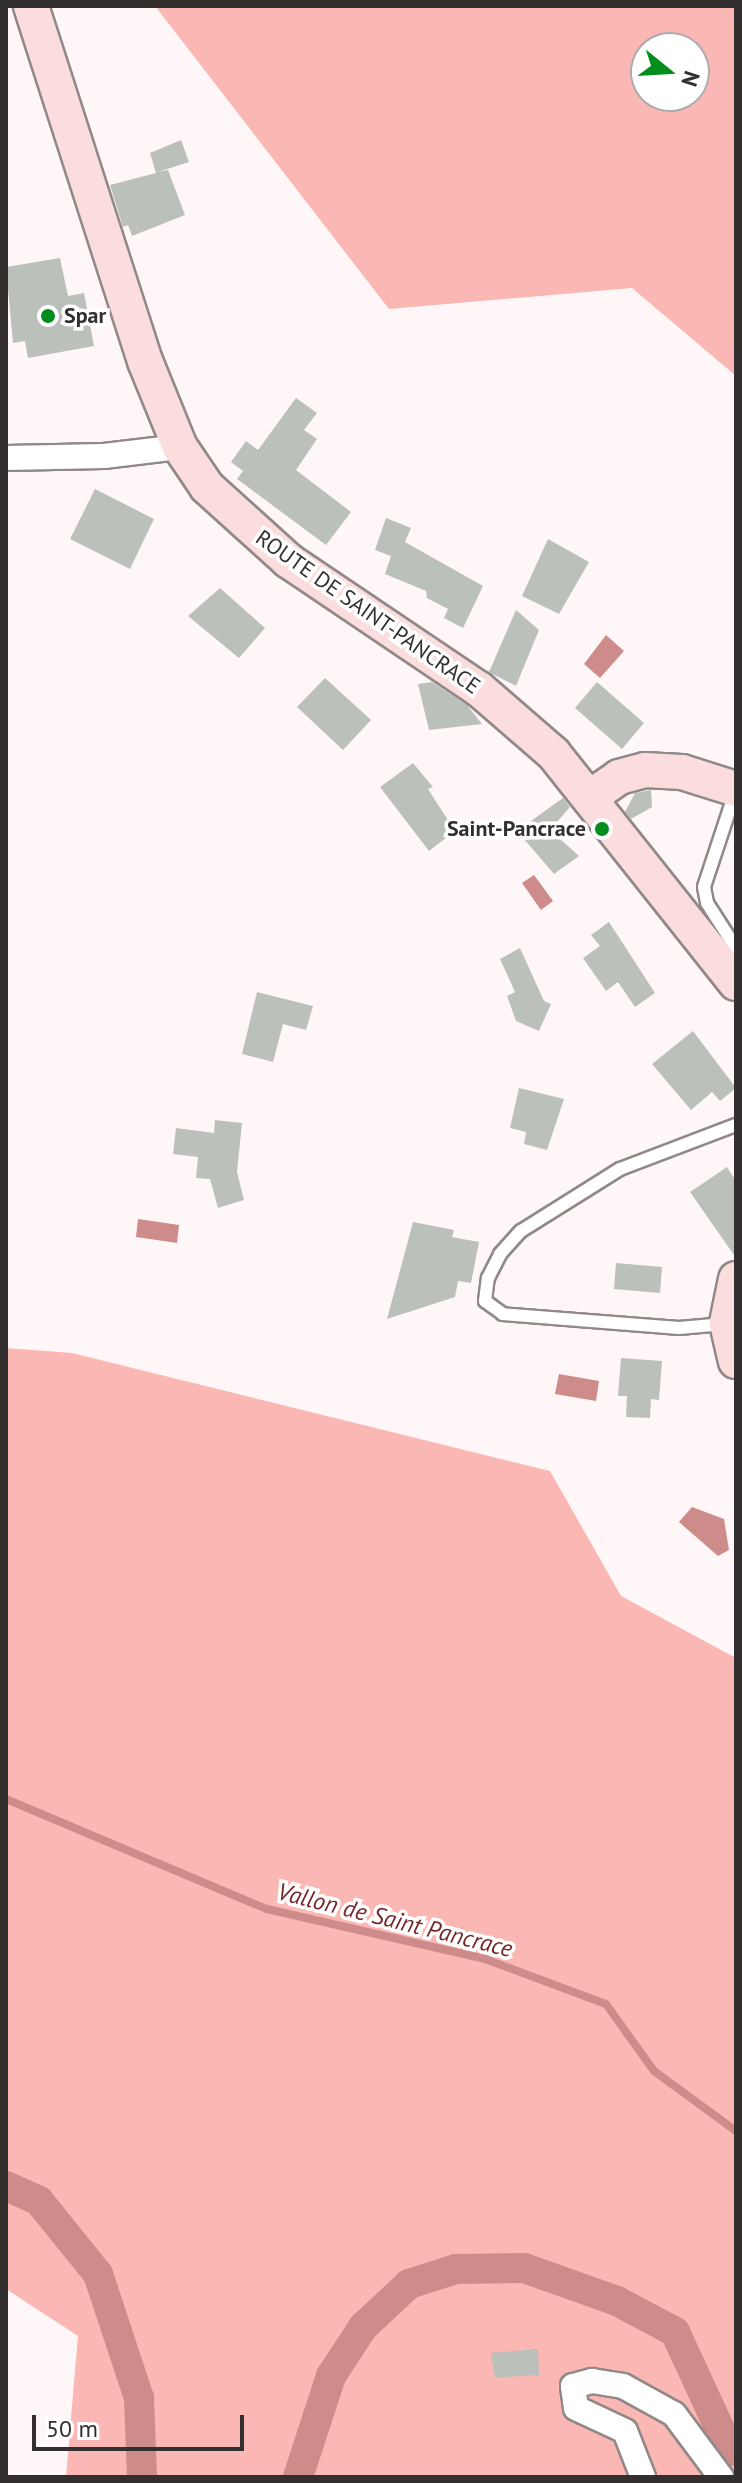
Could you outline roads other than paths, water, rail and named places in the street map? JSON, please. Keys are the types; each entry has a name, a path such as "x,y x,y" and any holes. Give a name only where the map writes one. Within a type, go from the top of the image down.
{"street":[{"name":"ROUTE DE SAINT-PANCRACE","path":"31,6 145,361 180,447 207,487 246,526 289,561 503,707 592,796 736,983"},
{"path":"6,458 180,447"},
{"path":"592,796 619,777 645,770 682,772 736,789"},
{"path":"736,1279 727,1323 736,1361"},
{"path":"643,2477 625,2431 576,2408 573,2386 592,2381 623,2386 674,2414 721,2477"}],"lane":[{"path":"736,789 704,887 707,903 736,948"},
{"path":"727,1323 679,1328 503,1314 485,1301 500,1254 521,1231 620,1169 736,1125"}],"waterway":[{"name":"Vallon de Saint Pancrace","path":"6,1799 267,1909 485,1959 606,2004 654,2071 736,2131"},
{"path":"6,2186 39,2201 98,2274 139,2398 142,2477"},
{"path":"298,2477 331,2376 363,2327 409,2284 456,2269 524,2268 617,2301 675,2332 730,2451"}],"place":[{"name":"Spar","path":"48,316"},
{"name":"Saint-Pancrace","path":"602,829"}]}
